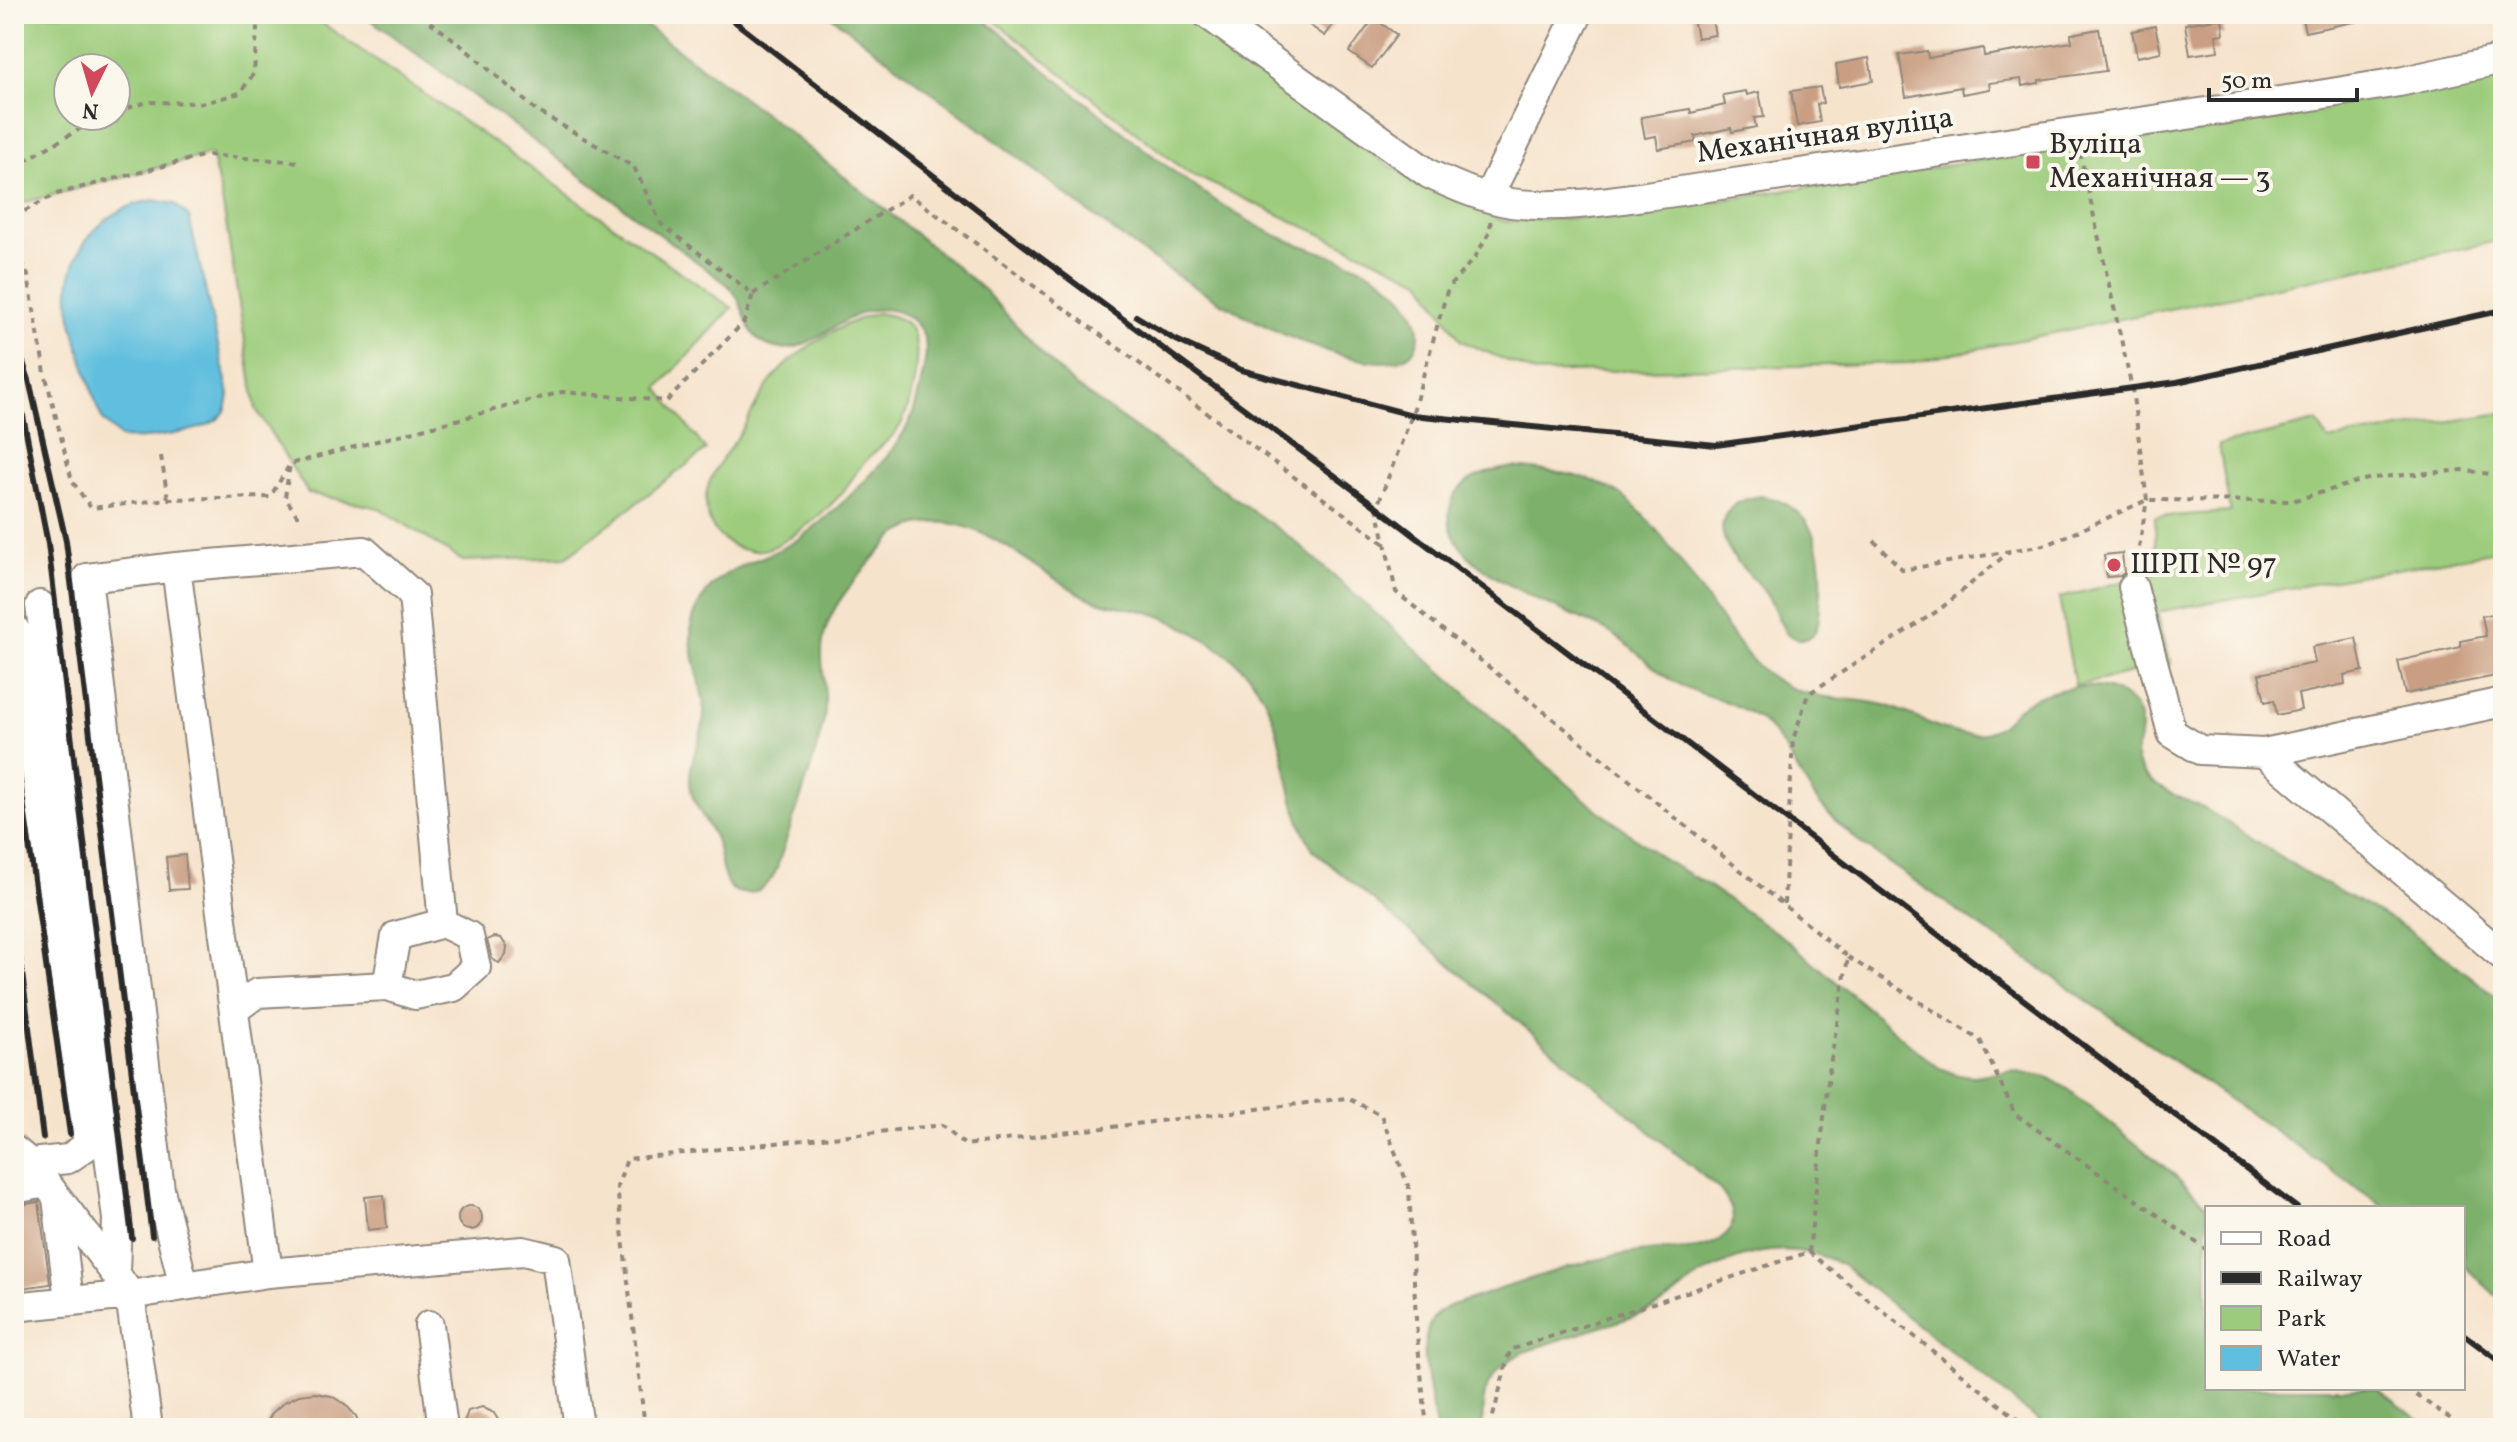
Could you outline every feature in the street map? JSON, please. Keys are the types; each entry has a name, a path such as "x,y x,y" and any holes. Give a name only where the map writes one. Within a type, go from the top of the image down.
{"street":[{"name":"Механічная вуліца","path":"1207,14 1429,174 1459,188 1511,203 1573,205 1674,192 2399,82 2503,59"},
{"path":"1488,197 1578,14"},
{"path":"184,1286 160,1190 87,578 364,551 413,595 443,923"},
{"path":"176,567 268,1273"},
{"path":"2133,587 2172,733 2200,750 2264,753 2503,702"},
{"path":"40,605 117,1219 122,1284 148,1428"},
{"path":"14,628 19,637 21,713 88,1145 68,1159 30,1163 14,1150"},
{"path":"2264,753 2503,956"},
{"path":"234,1010 257,993 387,986 415,995 454,987 476,967 469,936 443,923 396,936 387,986"},
{"path":"14,1189 46,1183 122,1284"},
{"path":"57,1197 69,1301"},
{"path":"14,1307 69,1301 122,1284 184,1286 268,1273 523,1251 556,1259 579,1428"},
{"path":"429,1325 443,1428"}],"path":[{"path":"132,107 147,102 204,103 240,93 254,73 258,14"},
{"path":"419,14 456,41 537,111 634,167 661,224 753,294"},
{"path":"14,167 74,132"},
{"path":"2076,132 2132,389 2147,500 2133,587"},
{"path":"14,217 56,194 206,155 300,162"},
{"path":"14,252 27,270 45,373 72,481 91,508 168,499 270,497 290,464 562,392 667,401 744,322 753,294 910,195 1385,545"},
{"path":"1488,197 1491,230 1475,257 1448,288 1412,415 1377,507 1396,592 1848,957 1980,1040 2015,1114 2205,1249"},
{"path":"161,456 168,499"},
{"path":"290,464 285,497 298,517"},
{"path":"1874,541 1903,570 2049,544 2147,500 2292,501 2371,478 2463,470 2503,476"},
{"path":"1784,905 1793,740 1808,694 1939,610 2011,551"},
{"path":"1809,1252 1829,1072 1848,957"},
{"path":"645,1428 617,1187 627,1159 943,1125 965,1145 1347,1098 1381,1115 1409,1188 1417,1336 1427,1428"},
{"path":"1490,1428 1510,1350 1809,1252"},
{"path":"1809,1252 2029,1428"},
{"path":"2409,1390 2464,1428"}],"green space":[{"path":"14,14 309,14 732,308 658,388 706,450 566,557 463,561 379,508 308,493 256,409 222,199 211,154 22,203 14,197"},
{"path":"363,14 630,14 767,115 947,259 984,290 1074,385 1291,538 1590,804 1663,859 1706,884 1788,941 1937,1067 1958,1075 1975,1076 2012,1070 2047,1077 2068,1089 2176,1176 2207,1206 2205,1390 2380,1390 2429,1428 2048,1428 1842,1265 1806,1252 1788,1250 1735,1259 1700,1276 1649,1311 1520,1354 1500,1368 1488,1384 1483,1404 1483,1428 1436,1428 1428,1388 1425,1343 1427,1331 1438,1313 1452,1305 1574,1265 1624,1254 1710,1245 1730,1229 1733,1217 1730,1206 1720,1190 1314,851 1296,811 1268,705 1257,686 1236,662 1208,641 1162,617 1089,598 970,528 944,523 919,525 893,537 838,603 830,618 822,650 823,723 776,871 766,885 755,892 739,893 732,889 724,875 715,839 691,790 690,771 704,714 692,650 695,613 714,584 740,566 800,538 872,473 896,444 911,417 926,355 923,334 916,324 905,315 885,309 867,311 849,318 799,346 782,349 765,344 753,333 728,285"},
{"path":"828,14 977,16 1209,197 1269,232 1352,263 1383,280 1401,295 1415,316 1419,334 1412,351 1398,360 1377,362 1352,358 1302,342 1230,308 1123,238"},
{"path":"986,14 1184,14 1388,165 1502,221 1616,216 2259,118 2503,72 2503,240 1909,363 1535,373 1461,341 1421,280 1188,173"},
{"path":"877,313 903,321 914,336 915,376 909,405 900,426 866,460 834,501 812,522 787,539 765,549 750,550 737,548 725,541 709,520 706,506 709,483 766,388 805,349 848,324"},
{"path":"2503,413 2503,550 2157,612 2171,664 2075,686 2059,598 2156,573 2155,517 2230,512 2219,445 2317,422 2328,440"},
{"path":"1513,467 1566,474 1592,480 1615,491 1661,535 1747,654 1772,678 1804,693 1885,705 1937,727 1964,734 1991,731 2029,701 2060,690 2093,687 2120,694 2133,704 2140,718 2137,761 2142,772 2151,780 2400,925 2503,1002 2503,1302 2465,1267 2465,1206 2383,1206 1863,845 1819,803 1777,738 1759,719 1739,707 1675,682 1607,631 1533,597 1479,566 1460,547 1450,525 1452,501 1457,493 1470,480"},
{"path":"1763,496 1795,510 1814,535 1821,567 1819,616 1816,630 1807,638 1798,639 1787,634 1767,595 1737,562 1725,540 1723,520 1733,506"}],"water":[{"path":"154,200 175,204 189,217 229,397 222,415 212,423 158,436 121,438 103,420 97,407 76,340 69,296 71,276 77,257 100,226 115,214"}],"building":[{"path":"1294,14 1340,14 1325,36"},
{"path":"1692,14 1711,14 1715,35 1697,38"},
{"path":"2301,14 2357,14 2358,21 2305,32"},
{"path":"1374,18 1397,35 1372,68 1349,52"},
{"path":"2222,18 2224,34 2216,35 2218,51 2190,55 2185,24"},
{"path":"2155,26 2161,52 2137,57 2132,31"},
{"path":"2099,29 2106,71 2039,80 2039,83 2022,86 2021,79 1989,83 1990,89 1962,94 1961,87 1906,97 1899,55 1927,51 1928,58 1983,48 1984,56 2072,42 2071,34"},
{"path":"1869,58 1873,81 1839,87 1836,64"},
{"path":"1820,87 1823,103 1817,104 1820,122 1797,126 1791,91"},
{"path":"1746,91 1747,95 1759,92 1764,117 1754,118 1756,127 1732,132 1731,128 1695,136 1696,142 1658,149 1656,136 1645,138 1641,117 1690,109 1691,113 1725,105 1723,95"},
{"name":"ШРП № 97","path":"2122,553 2124,573 2107,577 2104,555"},
{"path":"2503,612 2503,661 2499,662 2501,675 2405,694 2398,661 2461,647 2460,641 2486,636 2482,616"},
{"path":"2356,638 2363,671 2344,675 2345,684 2298,694 2301,710 2277,715 2274,700 2265,702 2259,674 2315,663 2312,647"},
{"path":"185,855 188,889 169,890 166,857"},
{"path":"501,938 507,947 499,963 492,959 487,940"},
{"path":"384,1195 387,1228 368,1230 365,1197"},
{"path":"39,1202 50,1284 14,1289 14,1206"},
{"path":"470,1206 478,1210 482,1218 478,1226 470,1230 462,1226 458,1218 462,1210"},
{"path":"315,1393 331,1396 345,1404 356,1416 361,1428 264,1428 272,1413 284,1402 299,1395"},
{"path":"482,1407 494,1413 503,1428 462,1428 468,1411"}],"railway":[{"path":"725,14 1022,244 1377,507 2294,1206"},
{"path":"1136,316 1172,338 1241,370 1412,415 1716,445 2177,382 2503,310"},
{"path":"14,336 29,380 66,541 152,1236"},
{"path":"14,370 48,544 132,1238"},
{"path":"14,767 23,802 70,1134"},
{"path":"14,910 43,1138"},
{"path":"2465,1336 2503,1364"}],"place":[{"name":"Вуліца Механічная — 3","path":"2033,162"},
{"name":"ШРП № 97","path":"2114,565"}]}
